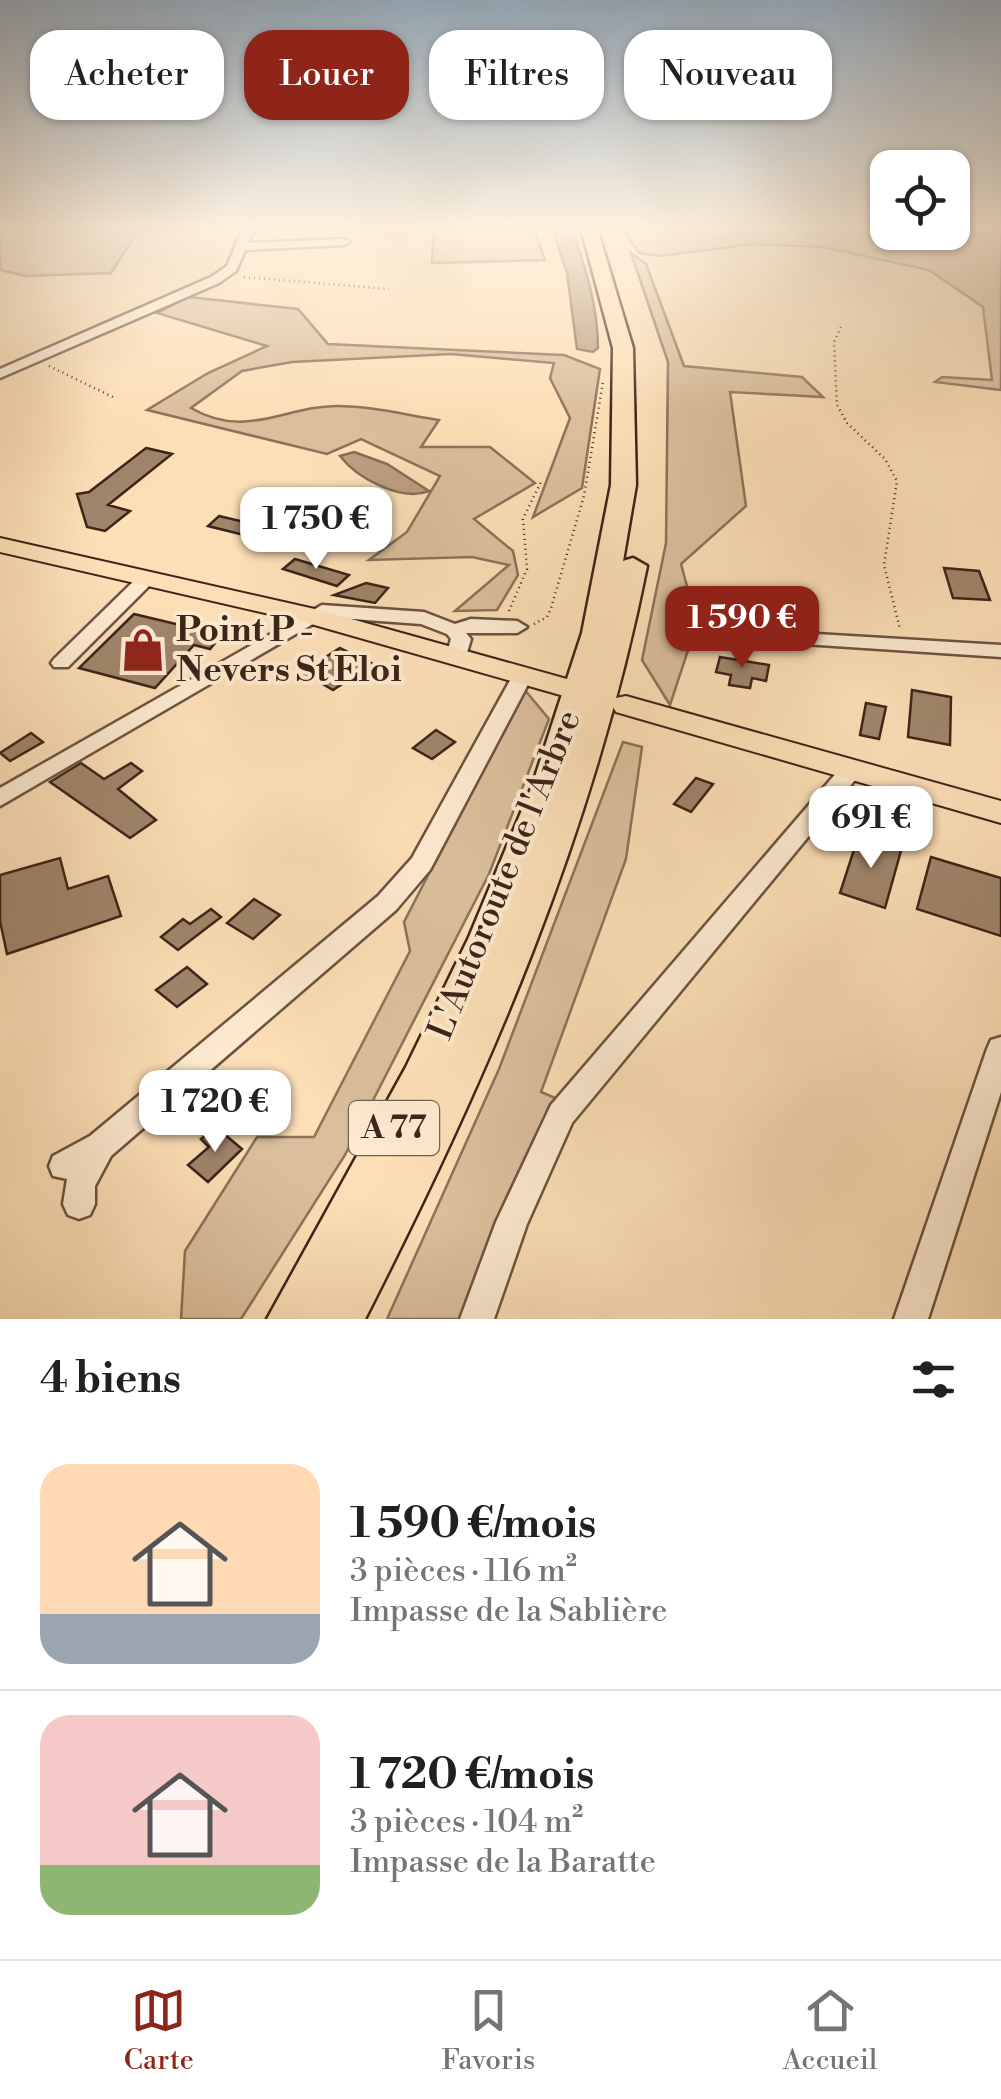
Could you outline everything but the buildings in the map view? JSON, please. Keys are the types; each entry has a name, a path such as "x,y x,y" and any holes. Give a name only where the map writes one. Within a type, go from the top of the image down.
{"highway":[{"name":"L'Autoroute de l'Arbre","path":"292,1319 400,1117 488,933 548,786 591,652 622,517 629,398 618,309 611,290"},
{"name":"L'Autoroute de l'Arbre","path":"338,1319 465,1064 529,915 584,768 610,678 638,534 649,400 626,290"}],"main road":[{"path":"0,545 310,616 455,643 524,675 564,687"},
{"path":"626,705 1001,812"}],"street":[{"path":"0,374 195,290"},
{"path":"0,356 32,359"},
{"path":"61,662 146,578"},
{"path":"0,798 310,616"},
{"path":"455,643 472,624 509,626"},
{"path":"749,636 1001,651"},
{"path":"64,1166 101,1146 388,903 420,864 524,675"},
{"path":"477,1319 512,1222 561,1114 852,770"},
{"path":"911,1319 1001,1049"},
{"path":"80,1204 80,1184 101,1146"}],"path":[{"path":"842,328 834,342 837,406 847,423 885,459 897,481 884,565 892,610 907,645"},
{"path":"32,359 115,398"},
{"path":"542,480 524,519 527,568 509,626 547,618 578,533 598,437 604,373"}],"shaded area":[{"path":"569,290 591,290 598,348 593,352 577,349"},
{"path":"643,290 656,290 684,366 802,377 823,397 730,392 746,506 681,564 697,623 670,705 642,660 666,543 668,362"},
{"path":"958,290 1001,290 1001,390 935,382 942,377 992,380 983,307"},
{"path":"189,297 298,309 328,344 564,355 600,369 582,488 533,517 570,418 550,378 554,363 451,354 292,362 242,371 191,408 230,421 265,419 318,407 376,409 439,420 421,447 490,447 535,483 474,519 513,551 518,575 497,610 455,611 509,565 472,557 369,560 407,532 440,476 361,439 327,454 147,410 208,373 267,346 157,313"},
{"path":"354,452 387,464 429,491 393,491 368,480 340,456"},
{"path":"524,689 549,719 489,874 345,1155 241,1319 181,1319 185,1251 257,1137 314,1137 410,951 404,922"},
{"path":"623,742 642,747 626,859 541,1092 560,1100 462,1319 387,1319 499,1069"}],"place":[{"name":"Point P - Nevers St Eloi","path":"143,650"}]}
